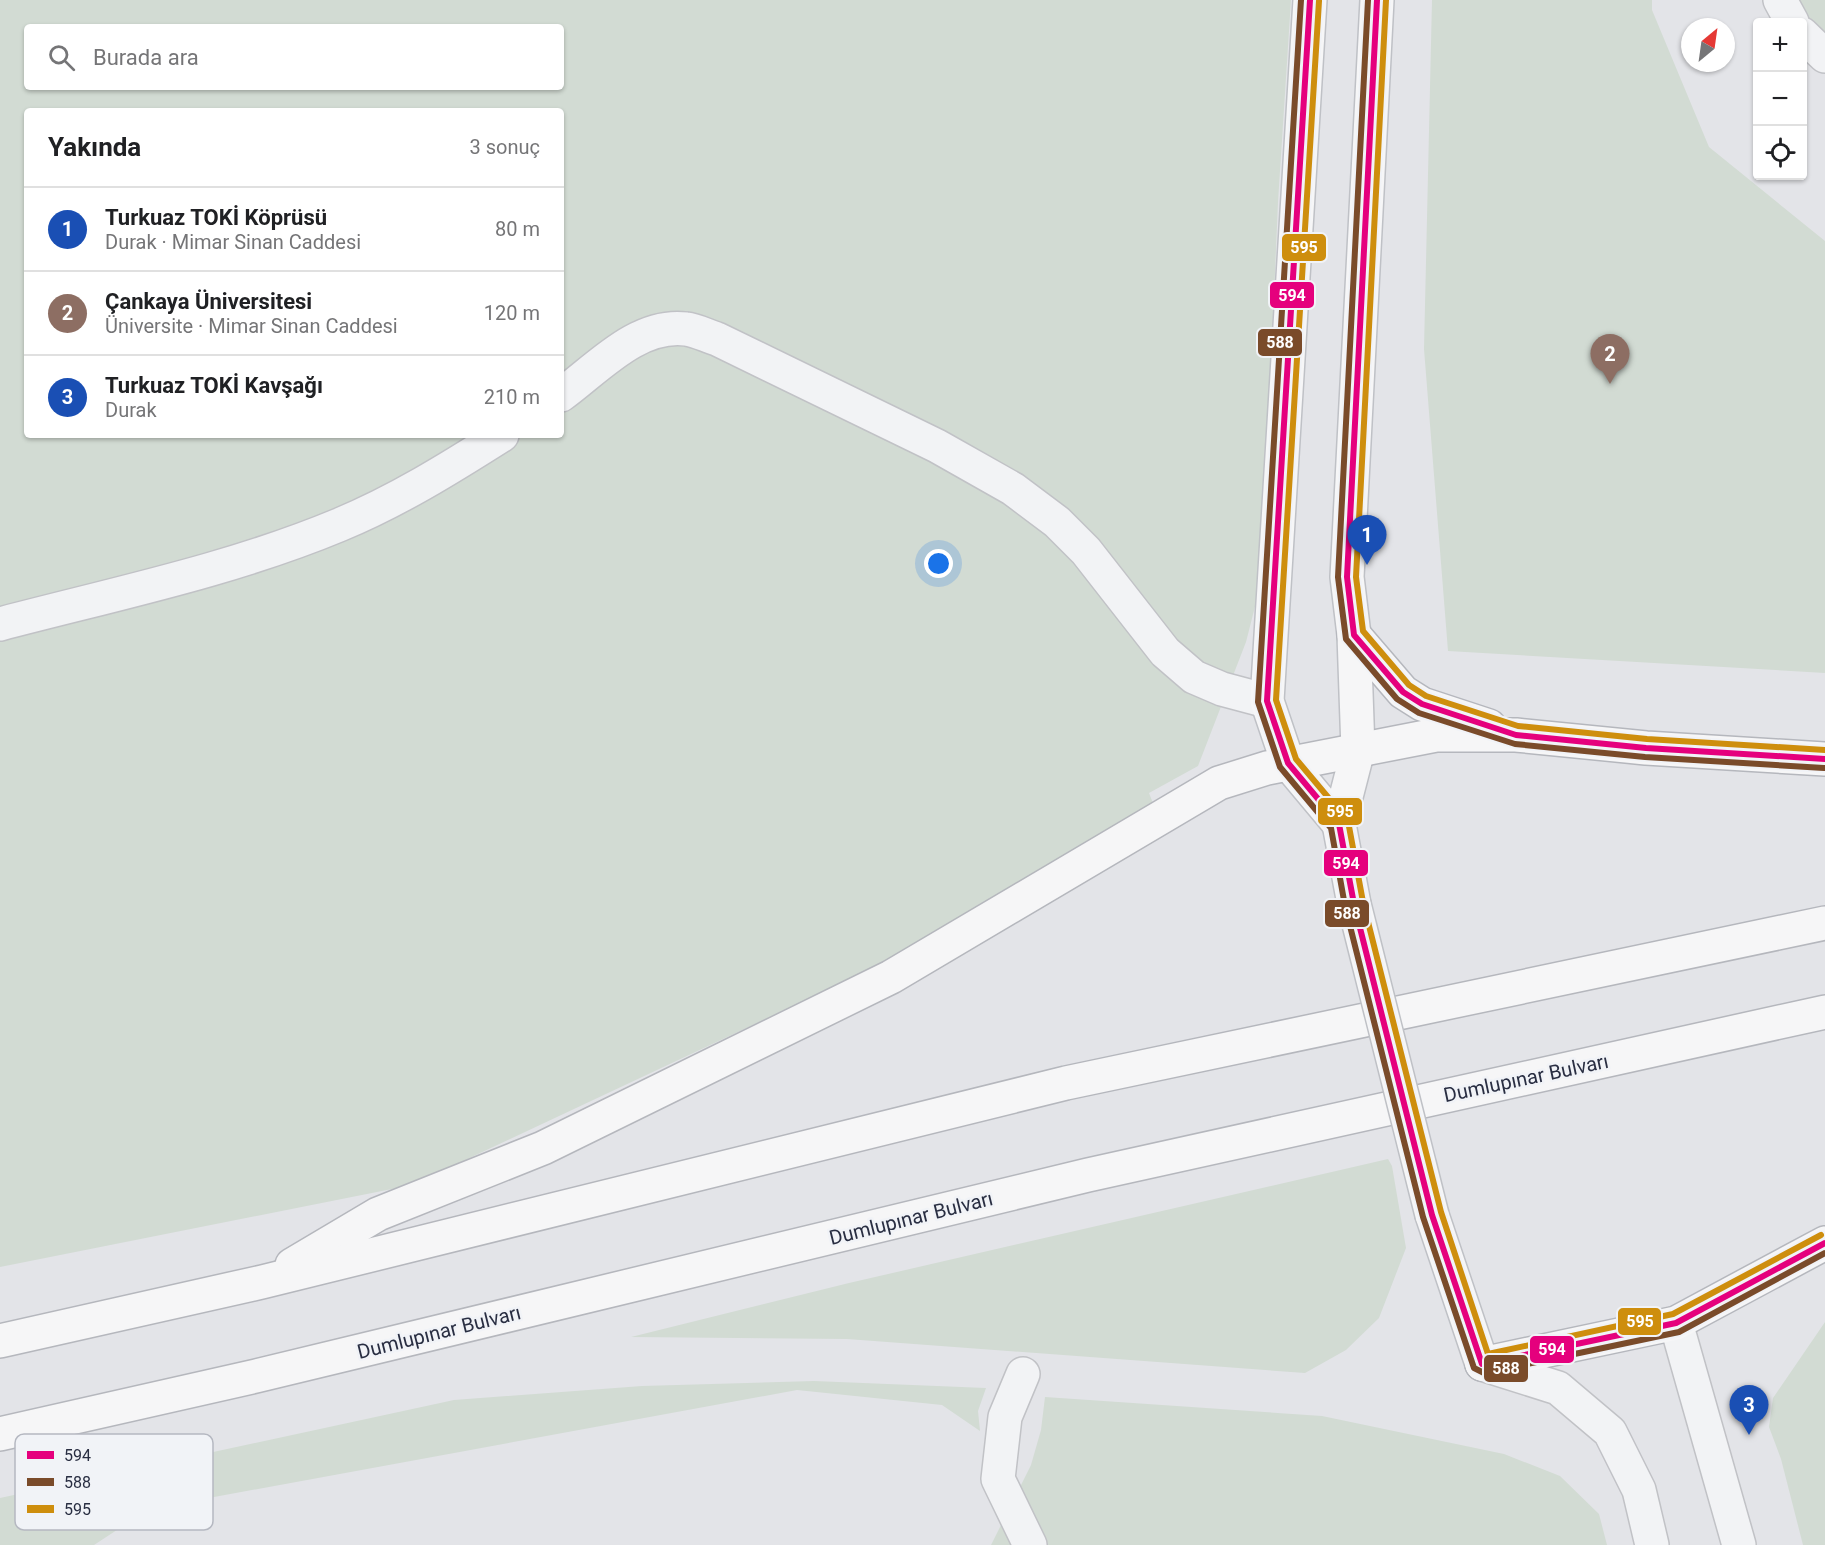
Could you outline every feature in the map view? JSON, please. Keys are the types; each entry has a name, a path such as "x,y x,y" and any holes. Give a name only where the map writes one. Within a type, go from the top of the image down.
{"main road":[{"path":"1310,0 1267,701 1288,764 1339,824"},
{"path":"1377,0 1347,577 1354,635 1358,750 1339,824 1354,904 1432,1215 1482,1364 1676,1323 1825,1243"},
{"path":"1354,635 1403,692 1422,704 1516,735"},
{"path":"262,1282 378,1214 543,1148 891,976 1219,783 1288,764 1436,735 1516,735 1646,748 1825,759"},
{"path":"0,1341 262,1282 1066,1083 1825,923"},
{"name":"Dumlupınar Bulvarı","path":"0,1434 256,1376 1088,1175 1825,1012"}],"street":[{"path":"1780,0 1790,18"},
{"path":"1807,38 1825,56"},
{"path":"564,393 624,346 649,335 667,329 687,329 717,339 937,446 1013,489 1057,522 1086,551 1165,652 1194,677 1222,689 1267,701"},
{"path":"0,624 268,552 341,524 422,485 497,438"},
{"path":"1676,1323 1739,1545"},
{"path":"1482,1364 1558,1388 1610,1432 1639,1490 1652,1545"},
{"path":"1023,1374 1005,1417 998,1479 1030,1545"}],"shaded area":[{"path":"0,0 1291,0 1278,202 1262,579 1246,642 1198,766 1149,793 1161,824 1091,866 412,1185 0,1267"},
{"path":"1432,0 1652,0 1652,10 1709,147 1825,241 1825,673 1448,651 1424,349"},
{"path":"1780,0 1825,0 1825,56 1807,34 1807,18 1794,18"},
{"path":"1388,1159 1392,1166 1406,1248 1379,1318 1346,1350 1305,1373 847,1339 631,1337 849,1283"},
{"path":"1825,1322 1825,1545 1803,1545 1781,1459 1769,1427 1773,1398"},
{"path":"814,1381 986,1388 978,1411 980,1431 942,1405 797,1390 213,1497 213,1452 454,1400 642,1386"},
{"path":"1045,1397 1322,1416 1504,1454 1560,1476 1599,1514 1607,1545 991,1545 1031,1465 1041,1430"},
{"path":"15,1495 15,1530 117,1530 94,1545 0,1545 0,1498"}],"transit line":[{"name":"588","path":"1301,0 1258,702 1280,767 1331,828 1345,906 1423,1217 1474,1368 1484,1373 1679,1332 1825,1253"},
{"name":"594","path":"1310,0 1267,701 1288,763 1339,824 1354,904 1432,1215 1482,1364 1676,1323 1825,1243"},
{"name":"588","path":"1368,0 1338,577 1346,639 1397,699 1419,713 1515,744 1645,757 1824,768"},
{"name":"594","path":"1377,0 1347,577 1354,635 1403,692 1422,704 1516,735 1646,748 1825,759"},
{"name":"595","path":"1386,0 1356,577 1363,631 1409,685 1426,696 1518,726 1647,739 1825,750"},
{"name":"595","path":"1319,1 1276,700 1296,759 1348,821 1363,902 1441,1212 1488,1354 1673,1314 1821,1235"}],"place":[{"name":"Çankaya Üniversitesi","path":"1610,384"},
{"name":"Turkuaz TOKİ Köprüsü","path":"1367,565"},
{"name":"Turkuaz TOKİ Kavşağı","path":"1749,1435"}]}
